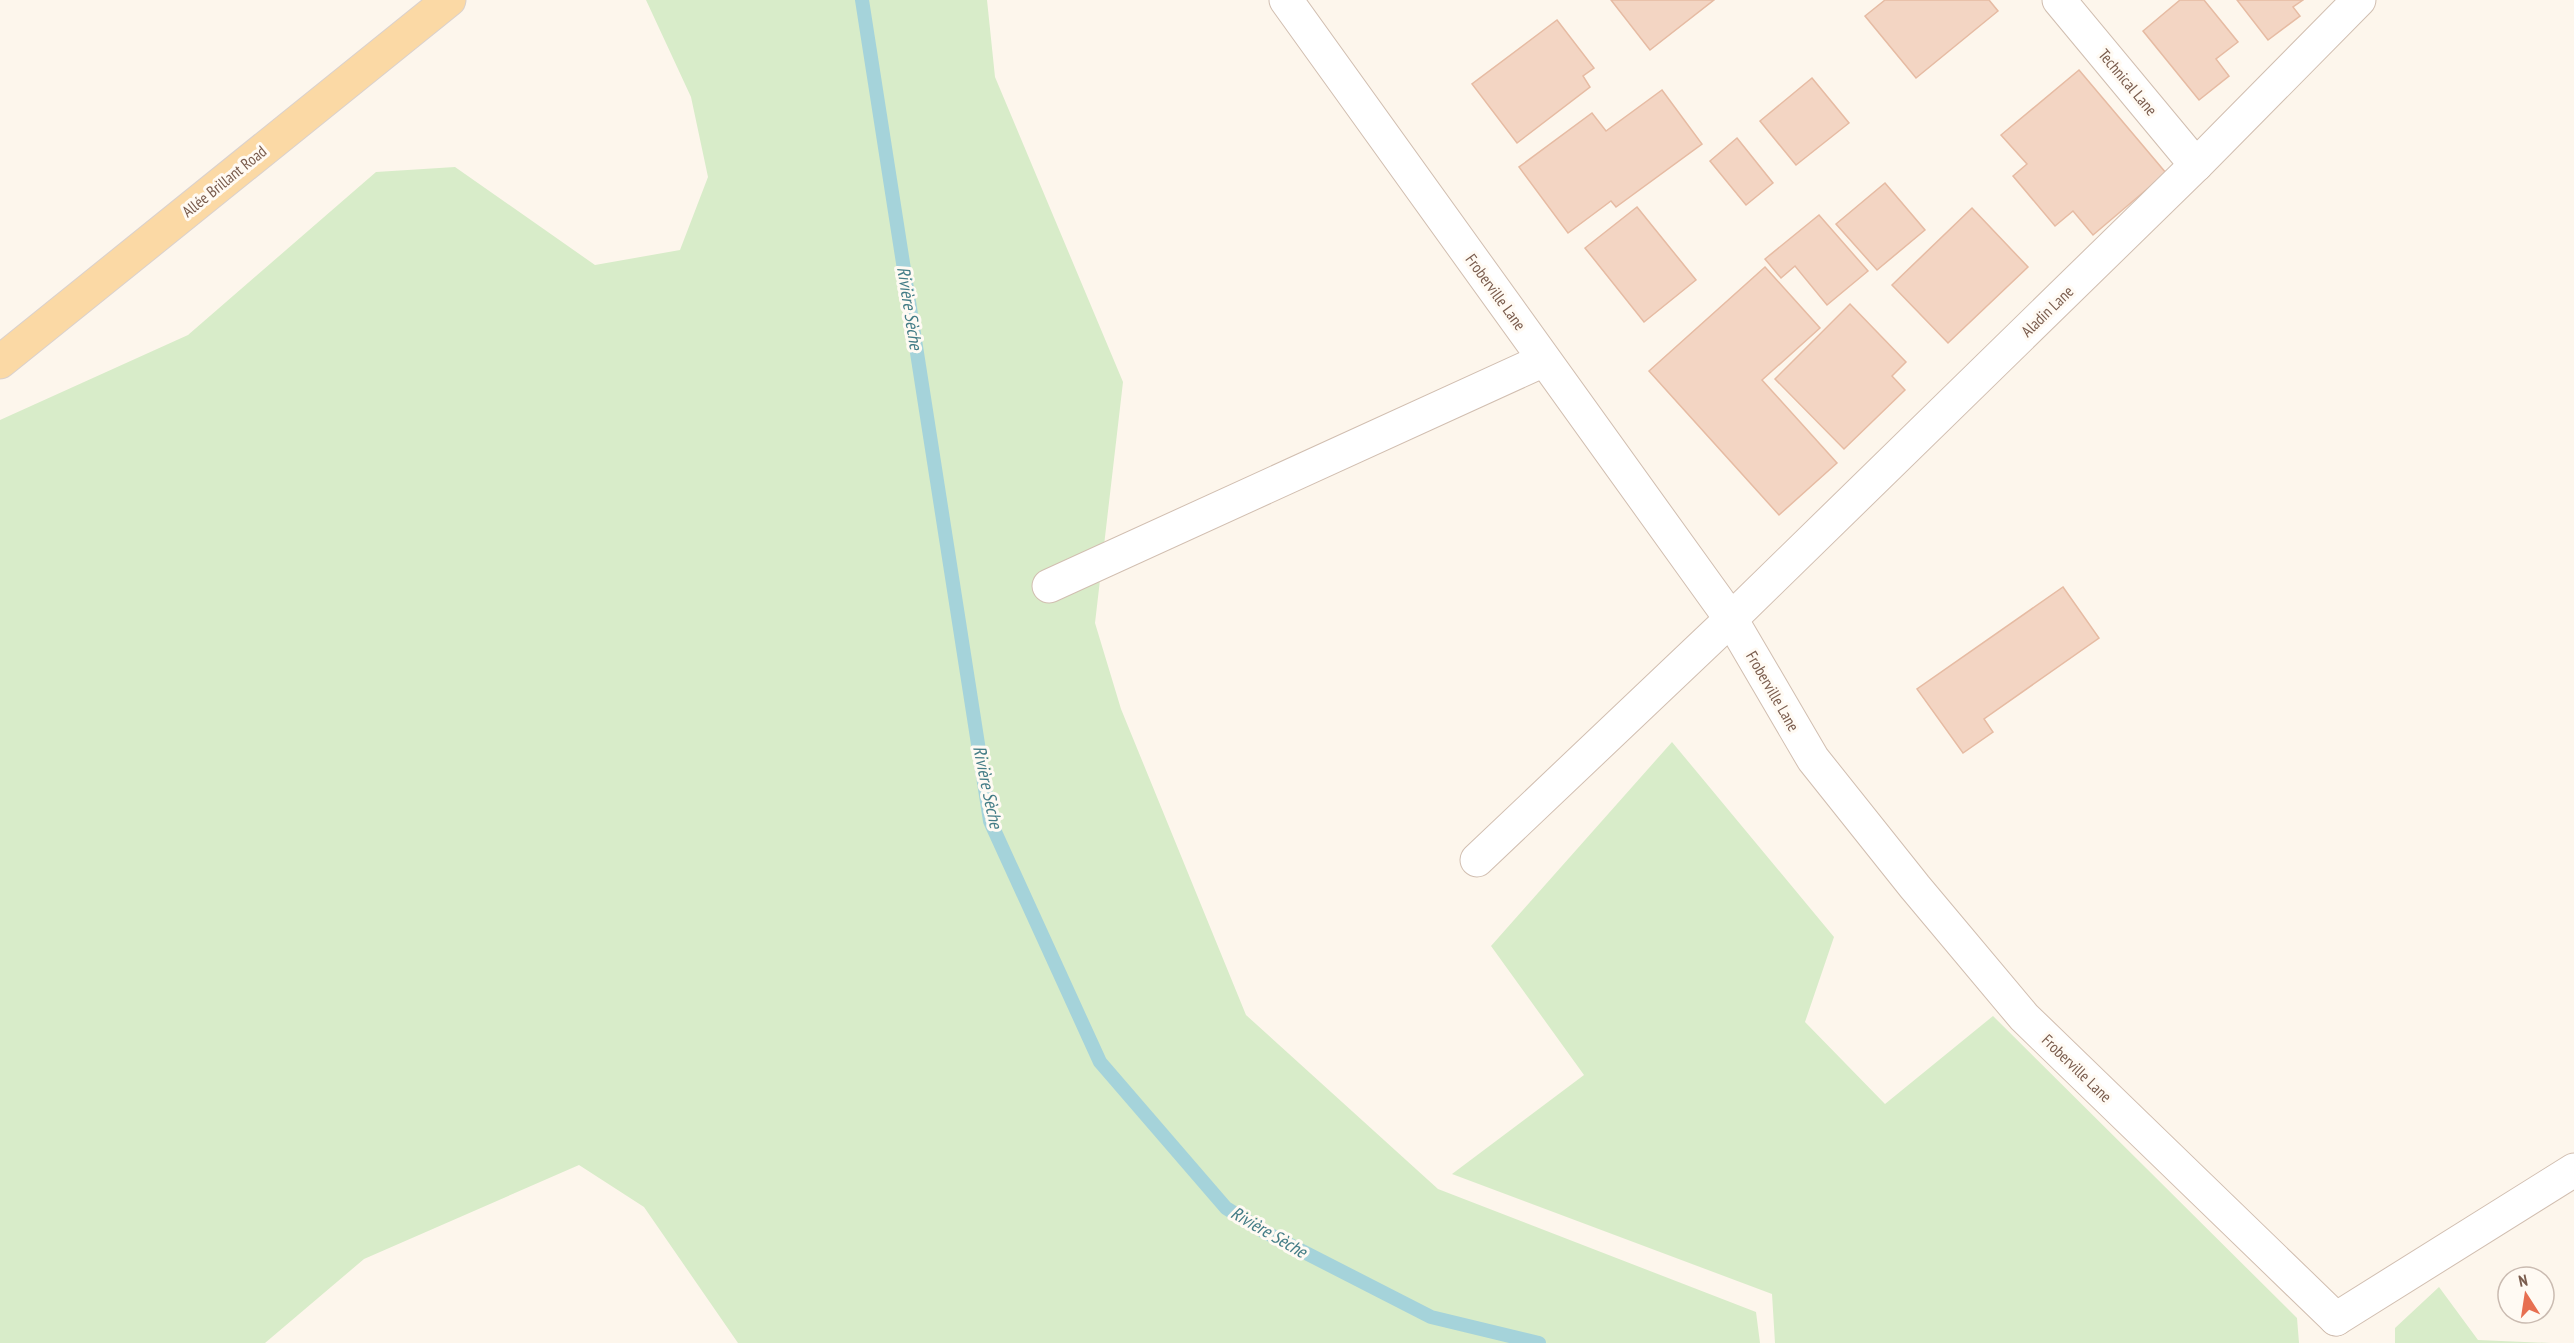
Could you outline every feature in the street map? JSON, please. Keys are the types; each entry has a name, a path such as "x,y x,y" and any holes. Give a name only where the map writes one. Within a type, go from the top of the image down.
{"main road":[{"name":"Allée Brillant Road","path":"0,362 448,0"}],"street":[{"name":"Froberville Lane","path":"1286,0 1731,619 1813,759 1915,887 2024,1017 2338,1331"},
{"name":"Technical Lane","path":"2059,0 2196,165"},
{"name":"Aladin Lane","path":"1477,860 1731,619 2196,165 2359,0"},
{"path":"1049,586 1544,360"},
{"path":"2338,1331 2574,1170"}],"green space":[{"path":"646,0 987,0 995,77 1123,382 1095,623 1121,709 1246,1015 1438,1189 1756,1312 1760,1343 738,1343 644,1207 579,1165 364,1259 265,1343 0,1343 0,420 188,335 376,172 455,167 595,265 680,250 708,177 691,97"},
{"path":"1672,742 1834,937 1805,1022 1885,1104 1993,1016 2297,1318 2299,1343 1775,1343 1772,1294 1452,1174 1584,1075 1491,946"},
{"path":"2439,1287 2478,1340 2551,1343 2395,1343 2395,1328"}],"building":[{"path":"1611,0 1714,0 1650,50"},
{"path":"1885,0 1989,0 1998,11 1916,78 1865,16"},
{"path":"2180,0 2204,0 2238,42 2216,59 2229,76 2199,100 2143,31"},
{"path":"2237,0 2303,0 2293,7 2300,16 2268,40"},
{"path":"1557,20 1594,68 1583,76 1590,87 1517,143 1472,84"},
{"path":"2079,70 2166,173 2093,235 2073,211 2055,226 2013,176 2027,164 2001,135"},
{"path":"1812,78 1849,123 1796,165 1760,121"},
{"path":"1662,90 1702,144 1616,207 1611,201 1568,233 1519,167 1592,113 1606,131"},
{"path":"1737,138 1773,183 1746,205 1710,161"},
{"path":"1885,183 1925,230 1877,270 1836,224"},
{"path":"1637,207 1696,280 1644,322 1585,248"},
{"path":"1972,208 2028,267 1948,343 1892,285"},
{"path":"1819,215 1868,271 1827,305 1795,266 1781,278 1765,259"},
{"path":"1765,267 1820,328 1762,380 1837,463 1779,515 1649,371"},
{"path":"1850,304 1906,362 1892,376 1905,390 1844,449 1775,379"},
{"path":"2063,587 2099,638 1984,719 1993,732 1963,753 1917,689"}],"waterway":[{"name":"Rivière Sèche","path":"862,0 990,821 1100,1062 1226,1208 1263,1231 1431,1317 1539,1343"}]}
